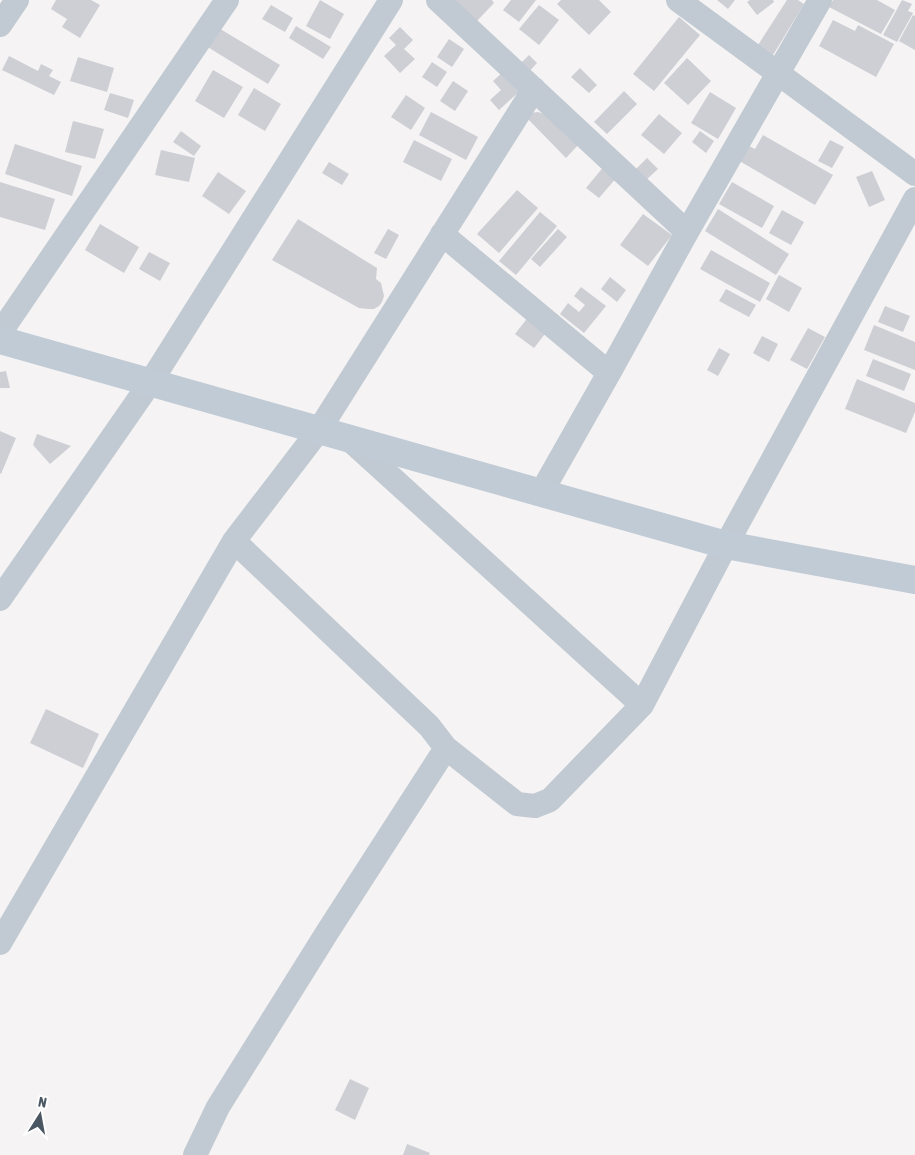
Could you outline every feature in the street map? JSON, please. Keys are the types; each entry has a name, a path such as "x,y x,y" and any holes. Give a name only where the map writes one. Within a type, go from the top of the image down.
{"street":[{"path":"0,25 18,0"},
{"path":"0,333 227,0"},
{"path":"0,599 150,383 390,0"},
{"path":"438,0 687,232"},
{"path":"678,0 915,174"},
{"path":"541,493 820,0"},
{"path":"0,943 234,541 319,430 534,89"},
{"path":"234,541 429,726 446,748 517,804 535,806 550,800 642,705 726,545 915,199"},
{"path":"442,234 609,373"},
{"path":"0,340 726,545 915,580"},
{"path":"349,439 642,705"},
{"path":"196,1155 218,1107 446,748"}],"building":[{"path":"56,0 91,0 100,5 80,38 62,27 67,19 51,9"},
{"path":"320,0 344,14 330,39 306,26"},
{"path":"453,0 492,0 494,3 476,22"},
{"path":"511,0 536,0 519,22 503,10"},
{"path":"561,0 599,0 611,12 589,35 557,4"},
{"path":"717,0 735,0 728,9"},
{"path":"750,0 773,0 774,2 757,15 747,2"},
{"path":"787,0 798,0 804,4 773,55 758,45"},
{"path":"833,0 877,0 895,10 881,34 829,7"},
{"path":"902,0 912,4 908,11 913,13 897,42 883,35"},
{"path":"271,5 293,18 285,32 262,19"},
{"path":"539,5 559,20 539,45 519,29"},
{"path":"913,15 915,16 915,50 899,41"},
{"path":"679,17 700,35 654,91 633,74"},
{"path":"833,20 855,31 858,25 894,44 876,77 819,46"},
{"path":"296,26 331,47 323,59 289,38"},
{"path":"217,27 280,65 268,84 206,46"},
{"path":"400,27 413,40 404,49 415,59 400,73 384,56 396,45 389,38"},
{"path":"449,39 464,49 452,67 437,57"},
{"path":"529,55 537,63 526,75 517,67"},
{"path":"9,56 38,71 41,64 53,70 49,76 61,82 54,95 2,70"},
{"path":"78,57 114,68 107,92 70,81"},
{"path":"687,58 711,81 688,105 664,83"},
{"path":"432,62 447,72 437,87 422,77"},
{"path":"580,68 597,85 589,93 571,77"},
{"path":"213,70 243,87 224,118 195,101"},
{"path":"503,72 520,91 499,110 490,100 501,90 493,81"},
{"path":"453,81 468,91 455,111 440,101"},
{"path":"254,88 281,104 265,131 238,115"},
{"path":"624,91 637,104 607,134 594,122"},
{"path":"710,92 736,108 718,139 691,123"},
{"path":"110,93 134,100 128,118 104,110"},
{"path":"406,95 425,108 411,130 391,117"},
{"path":"431,112 478,137 466,160 419,135"},
{"path":"538,112 547,115 579,144 566,158 527,118 531,113"},
{"path":"659,114 682,133 664,154 641,135"},
{"path":"73,121 104,129 95,159 65,152"},
{"path":"181,131 201,146 194,156 173,142"},
{"path":"700,131 714,141 706,153 692,142"},
{"path":"763,135 833,175 815,205 736,159 745,144 755,149"},
{"path":"414,140 452,159 441,181 403,162"},
{"path":"830,140 844,147 832,168 818,161"},
{"path":"15,144 82,166 72,196 5,174"},
{"path":"161,150 195,158 189,182 155,175"},
{"path":"647,158 658,169 646,180 635,170"},
{"path":"329,162 349,174 342,185 322,173"},
{"path":"605,165 618,176 599,198 586,188"},
{"path":"872,171 885,200 869,207 856,177"},
{"path":"218,172 246,191 229,214 202,196"},
{"path":"0,182 55,199 45,230 0,217"},
{"path":"732,182 774,206 762,228 719,204"},
{"path":"517,190 538,208 499,253 477,234"},
{"path":"718,209 789,254 776,275 705,231"},
{"path":"782,210 804,222 791,245 769,233"},
{"path":"540,212 557,226 516,275 499,261"},
{"path":"643,214 672,235 648,266 620,245"},
{"path":"298,219 377,268 376,279 381,283 384,296 379,306 374,309 359,308 272,260"},
{"path":"100,224 139,247 124,273 85,250"},
{"path":"388,229 399,235 386,259 374,253"},
{"path":"558,229 567,237 540,267 531,259"},
{"path":"711,250 770,283 760,302 700,269"},
{"path":"149,252 170,263 160,281 139,269"},
{"path":"779,275 802,288 789,312 766,299"},
{"path":"610,277 626,290 617,302 601,289"},
{"path":"581,287 606,306 584,333 560,314 568,303 579,312 585,305 574,296"},
{"path":"726,289 756,305 749,317 719,301"},
{"path":"885,306 910,316 903,332 878,322"},
{"path":"529,316 548,330 534,348 515,334"},
{"path":"874,325 915,342 915,370 864,350"},
{"path":"808,328 825,337 807,369 790,360"},
{"path":"762,336 778,344 769,362 753,353"},
{"path":"719,348 730,354 718,376 707,370"},
{"path":"873,359 911,374 904,391 866,376"},
{"path":"6,371 10,388 0,388 0,372"},
{"path":"857,379 915,403 915,412 906,433 845,409"},
{"path":"0,431 16,438 1,474 0,473"},
{"path":"37,434 71,446 50,464 33,445"},
{"path":"46,709 99,734 83,768 30,743"},
{"path":"350,1079 369,1088 355,1120 335,1110"},
{"path":"407,1144 430,1153 429,1155 403,1155"}]}
